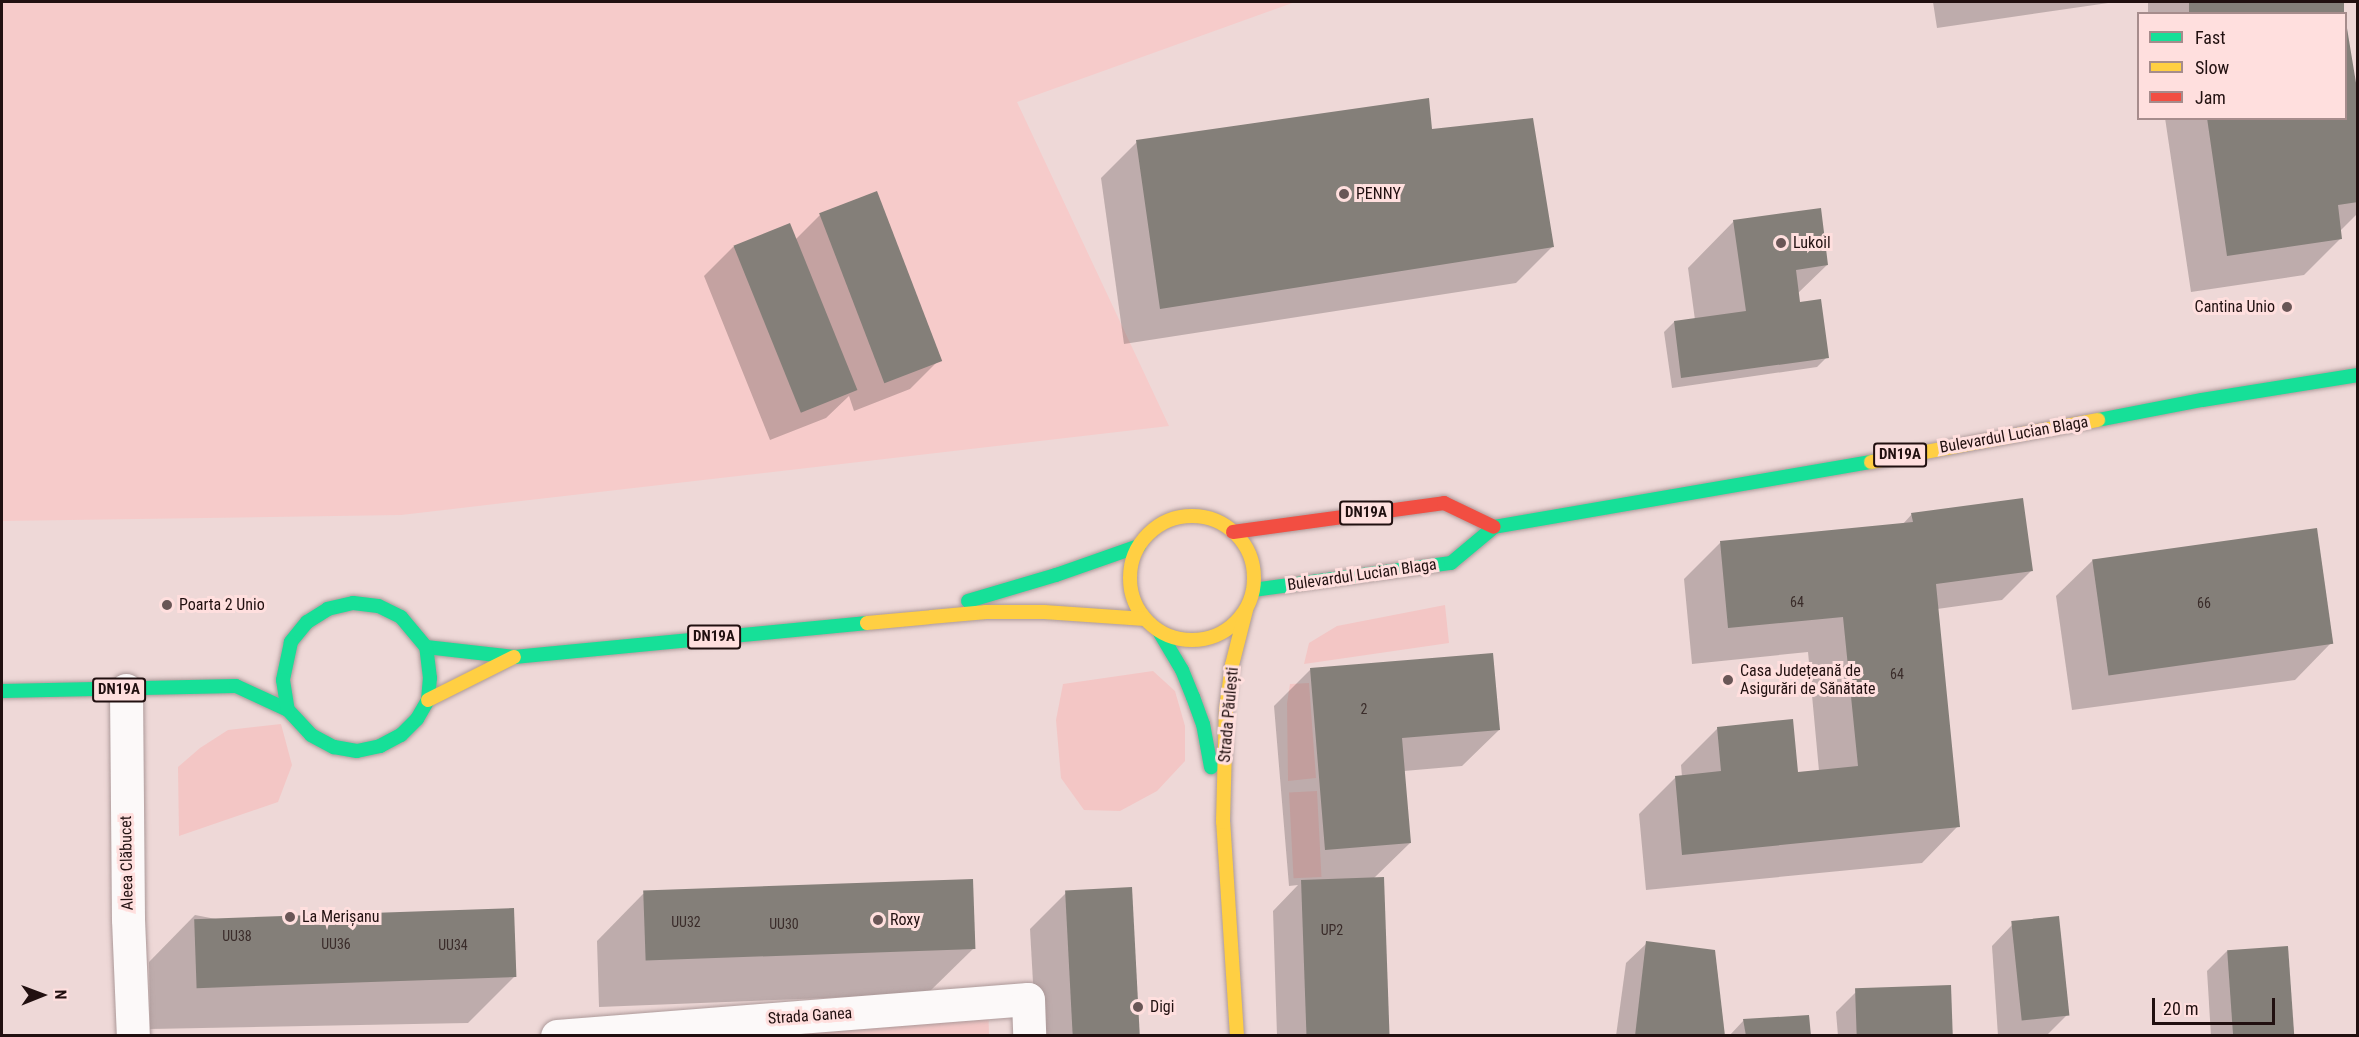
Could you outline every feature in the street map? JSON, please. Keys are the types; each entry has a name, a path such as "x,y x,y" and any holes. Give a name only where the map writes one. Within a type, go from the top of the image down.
{"main road":[{"name":"Bulevardul Lucian Blaga","path":"1253,590 1451,563 1494,527 2029,434 2202,400 2358,375"},
{"name":"DN19A","path":"1233,531 1444,503 1494,527"},
{"path":"1202,516 1233,531 1247,549 1254,570 1253,590 1246,610 1229,629 1207,638 1183,640 1160,633 1145,619 1133,601 1130,580 1133,559 1139,546 1155,528 1180,517 1202,516"},
{"name":"DN19A","path":"914,617 1056,575 1139,546"},
{"path":"288,710 283,680 291,642 307,622 328,609 352,603 378,606 401,618 426,646 430,678 428,699"},
{"name":"Strada Păulești","path":"1237,1035 1223,822 1226,711 1232,665 1246,610"},
{"name":"DN19A","path":"426,646 514,657 914,617 986,612 1032,612 1145,619"},
{"name":"Strada Păulești","path":"1160,633 1182,670 1203,724 1223,822"},
{"path":"270,663 288,652"},
{"name":"DN19A","path":"2,692 236,686 288,710 311,735 334,747 357,751 380,746 401,735 417,719 428,699 514,657"},
{"path":"236,686 253,674"}],"street":[{"name":"Aleea Clăbucet","path":"126,690 128,919 133,1035"},
{"name":"Strada Ganea","path":"557,1035 1028,999 1029,1035"}],"shaded area":[{"path":"2,2 1295,2 1017,102 1169,426 401,515 2,521"},
{"path":"1445,605 1449,643 1304,664 1309,643 1337,626"},
{"path":"1153,671 1175,691 1185,726 1185,761 1157,791 1120,811 1084,810 1061,778 1056,720 1063,684"},
{"path":"1309,683 1316,778 1288,781 1287,703 1290,684"},
{"path":"281,724 292,765 278,802 179,836 178,767 200,748 228,730"},
{"path":"1317,791 1322,877 1294,878 1289,792"},
{"path":"988,1002 989,1035 557,1035"}],"building":[{"path":"2189,2 2344,2 2344,12 2189,12"},
{"path":"2347,28 2358,95 2358,202 2338,205 2342,239 2227,256 2207,120 2347,120"},
{"name":"PENNY","path":"1429,98 1432,129 1533,118 1554,247 1160,309 1136,140"},
{"path":"877,191 942,361 884,383 819,213"},
{"path":"1821,208 1828,265 1796,270 1800,302 1821,299 1829,358 1681,378 1674,321 1746,311 1733,220"},
{"path":"790,223 857,390 801,413 733,246"},
{"name":"Casa Județeană de Asigurări de Sănătate","path":"2023,498 2033,571 1936,584 1960,827 1682,855 1675,776 1721,771 1717,727 1793,719 1798,772 1858,766 1843,617 1728,628 1720,541 1913,522 1911,513"},
{"path":"2317,528 2333,644 2108,675 2092,560"},
{"path":"1493,653 1500,730 1402,738 1411,843 1325,850 1310,668"},
{"path":"1384,877 1390,1036 1307,1036 1301,880"},
{"path":"973,879 975,949 646,960 643,891"},
{"path":"1132,887 1140,1036 1073,1036 1065,891"},
{"path":"514,908 516,977 197,988 194,919"},
{"path":"2059,916 2069,1015 2022,1020 2011,921"},
{"path":"1646,941 1715,950 1725,1036 1635,1036"},
{"path":"2288,946 2294,1036 2233,1036 2227,950"},
{"path":"1951,985 1953,1036 1857,1036 1855,988"},
{"path":"1809,1015 1811,1036 1746,1036 1743,1019"}],"traffic: fast":[{"path":"2098,420 2202,400 2358,375"},
{"path":"1253,590 1451,563 1494,527 1871,462"},
{"path":"968,601 1056,575 1139,546"},
{"path":"2,691 236,686 288,710 311,735 334,747 357,751 380,746 401,735 417,719 428,700 430,678 426,647 401,617 378,606 353,603 328,609 307,622 291,642 283,680 288,710"},
{"path":"426,647 514,657 867,623"},
{"path":"1160,633 1182,670 1193,697 1203,724 1211,767"}],"traffic: slow":[{"path":"1871,462 2098,420"},
{"path":"1192,516 1216,521 1236,534 1249,554 1254,578 1249,602 1236,622 1216,635 1192,640 1168,635 1148,622 1135,602 1130,578 1135,554 1148,534 1168,521 1192,516"},
{"path":"1237,1036 1223,822 1226,710 1232,665 1246,610"},
{"path":"867,623 986,612 1044,612 1145,619"},
{"path":"428,700 514,657"}],"traffic: jam":[{"path":"1233,532 1444,503 1494,527"}],"place":[{"name":"PENNY","path":"1344,194"},
{"name":"Lukoil","path":"1781,243"},
{"name":"Cantina Unio","path":"2287,307"},
{"name":"Poarta 2 Unio","path":"167,605"},
{"name":"Casa Județeană de Asigurări de Sănătate","path":"1728,680"},
{"name":"La Merișanu","path":"290,917"},
{"name":"Roxy","path":"878,920"},
{"name":"Digi","path":"1138,1007"}]}
